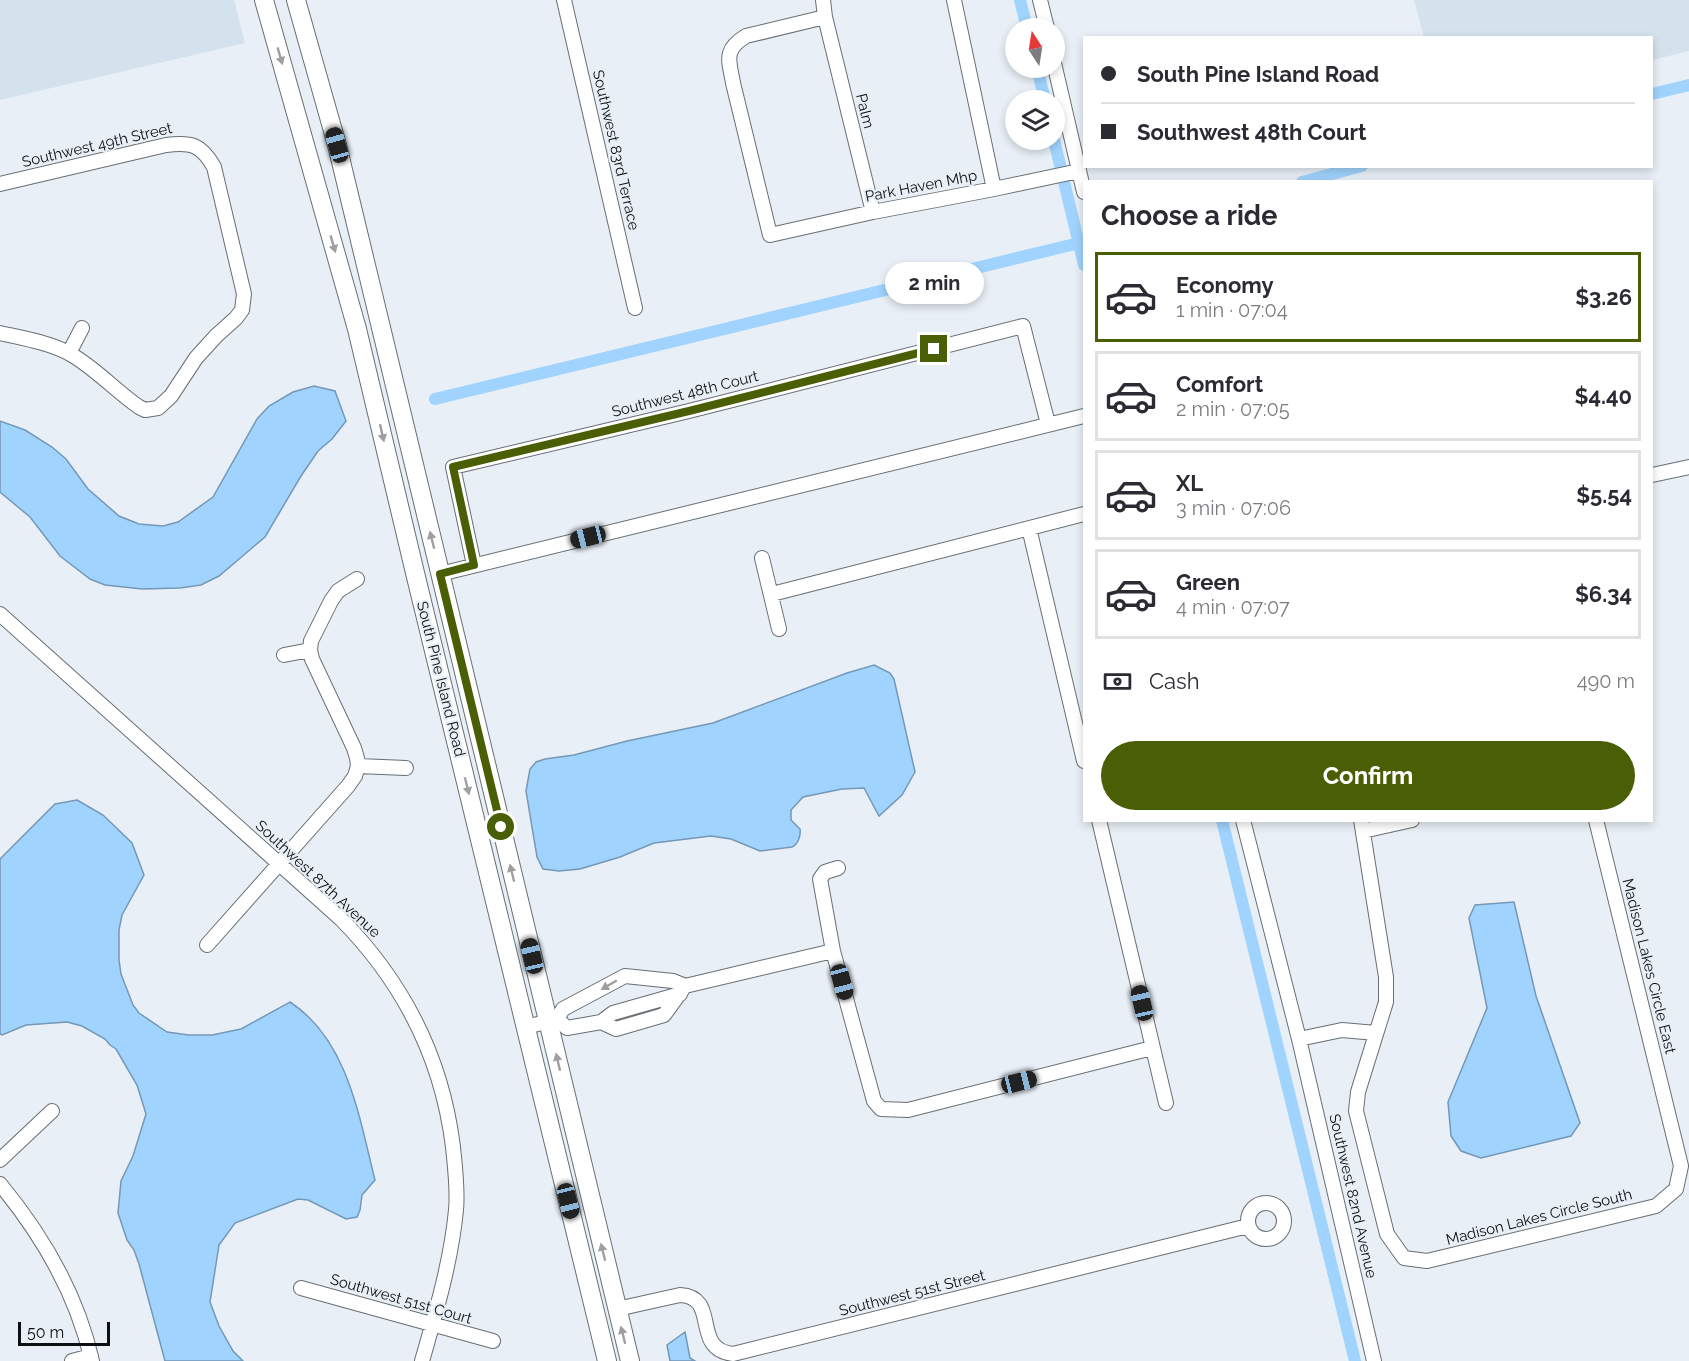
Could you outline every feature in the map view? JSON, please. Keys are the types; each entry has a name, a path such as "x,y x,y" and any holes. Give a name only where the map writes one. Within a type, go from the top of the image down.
{"main road":[{"name":"South Pine Island Road","path":"264,0 357,329 607,1361"},
{"name":"South Pine Island Road","path":"296,0 337,145 476,721 553,1020 630,1361"},
{"path":"453,726 476,721"}],"street":[{"name":"Southwest 83rd Terrace","path":"564,0 635,308"},
{"name":"Palm","path":"823,0 825,17 873,212"},
{"path":"954,0 994,189"},
{"path":"1040,0 1044,18"},
{"name":"Park Haven Mhp","path":"825,17 746,36 736,42 729,51 734,83 770,235 1079,171"},
{"path":"1057,78 1083,188"},
{"name":"Southwest 49th Street","path":"0,184 166,145 189,143 201,149 214,167 244,294 242,310 237,318 196,358 171,396 158,408 152,410 139,407 84,362 69,353"},
{"name":"Southwest 48th Court","path":"474,565 453,467 689,411 1023,326 1048,424"},
{"path":"0,333 69,353 82,328"},
{"path":"440,574 1083,416"},
{"path":"1653,475 1689,467"},
{"path":"1668,471 1689,475"},
{"path":"772,594 1083,514"},
{"path":"1029,528 1083,756"},
{"path":"762,558 779,628"},
{"path":"207,945 355,776 358,766 354,748 312,659 310,650 311,641 331,602 339,591 357,579"},
{"name":"Southwest 87th Avenue","path":"1,618 341,919 379,961 397,986 413,1015 437,1069 450,1124 454,1158 456,1208 449,1257 422,1361"},
{"path":"285,655 310,650"},
{"path":"358,766 406,768"},
{"path":"1099,822 1166,1103"},
{"name":"Southwest 82nd Avenue","path":"1244,822 1299,1039 1374,1361"},
{"path":"1299,1039 1342,1030 1376,1033 1386,1002 1386,976 1362,826 1395,822"},
{"name":"Madison Lakes Circle East","path":"1596,822 1681,1166 1676,1189"},
{"path":"838,868 825,872 820,879 833,951 874,1101 881,1109 908,1110 1152,1048"},
{"path":"553,1020 567,1028 602,1022 613,1013 682,990 833,951"},
{"path":"526,1027 553,1020 563,1009 625,976 674,981 682,990"},
{"path":"646,1021 644,1004 648,978"},
{"path":"602,1022 616,1029 664,1015 682,990"},
{"name":"Madison Lakes Circle South","path":"1376,1033 1358,1092 1356,1111 1387,1234 1404,1258 1427,1261 1656,1206 1676,1189"},
{"path":"0,1160 52,1111"},
{"path":"0,1184 33,1226 53,1258 72,1298 91,1359 72,1361"},
{"name":"Southwest 51st Street","path":"617,1309 680,1294 689,1295 700,1304 711,1341 716,1349 723,1353 733,1354 1248,1226"},
{"name":"Southwest 51st Court","path":"301,1288 493,1341"}],"shaded area":[{"path":"0,0 234,0 245,43 0,100"},
{"path":"1414,0 1689,0 1689,51 1653,60 1653,36 1424,36"}],"water":[{"path":"314,386 335,391 346,421 332,439 318,451 265,537 219,576 201,585 142,589 105,585 90,579 60,556 30,517 0,492 0,421 25,430 52,447 66,459 88,489 119,516 139,524 163,526 178,522 213,497 257,419 269,406 293,392"},
{"path":"874,665 890,673 894,679 915,772 902,795 879,816 864,788 842,789 803,797 791,810 791,820 800,829 797,842 792,847 760,851 731,839 711,836 654,843 620,857 580,869 559,871 543,869 537,857 526,791 530,769 536,762 713,723"},
{"path":"77,800 103,815 132,843 144,875 122,915 119,930 121,974 133,1005 139,1013 167,1032 212,1035 241,1029 290,1002 310,1018 326,1037 338,1058 356,1106 375,1180 362,1195 357,1217 346,1219 308,1200 298,1199 235,1223 219,1245 210,1302 219,1326 233,1351 243,1361 165,1361 139,1264 127,1240 118,1213 121,1181 133,1156 146,1114 137,1085 116,1049 105,1039 82,1026 67,1022 26,1025 0,1034 0,859 55,804"},
{"path":"1514,902 1536,996 1580,1123 1571,1136 1481,1158 1461,1151 1451,1136 1448,1102 1487,1008 1469,918 1475,905"},
{"path":"685,1332 690,1358 695,1361 670,1361 667,1345"}],"waterway":[{"path":"1020,0 1024,18"},
{"path":"1040,78 1042,90"},
{"path":"1653,94 1689,85"},
{"path":"1056,150 1083,261"},
{"path":"1310,180 1354,168"},
{"path":"435,399 1079,243"},
{"path":"1222,822 1355,1361"}],"route":[{"path":"501,827 440,574 474,565 453,467 689,411 934,349"}]}
